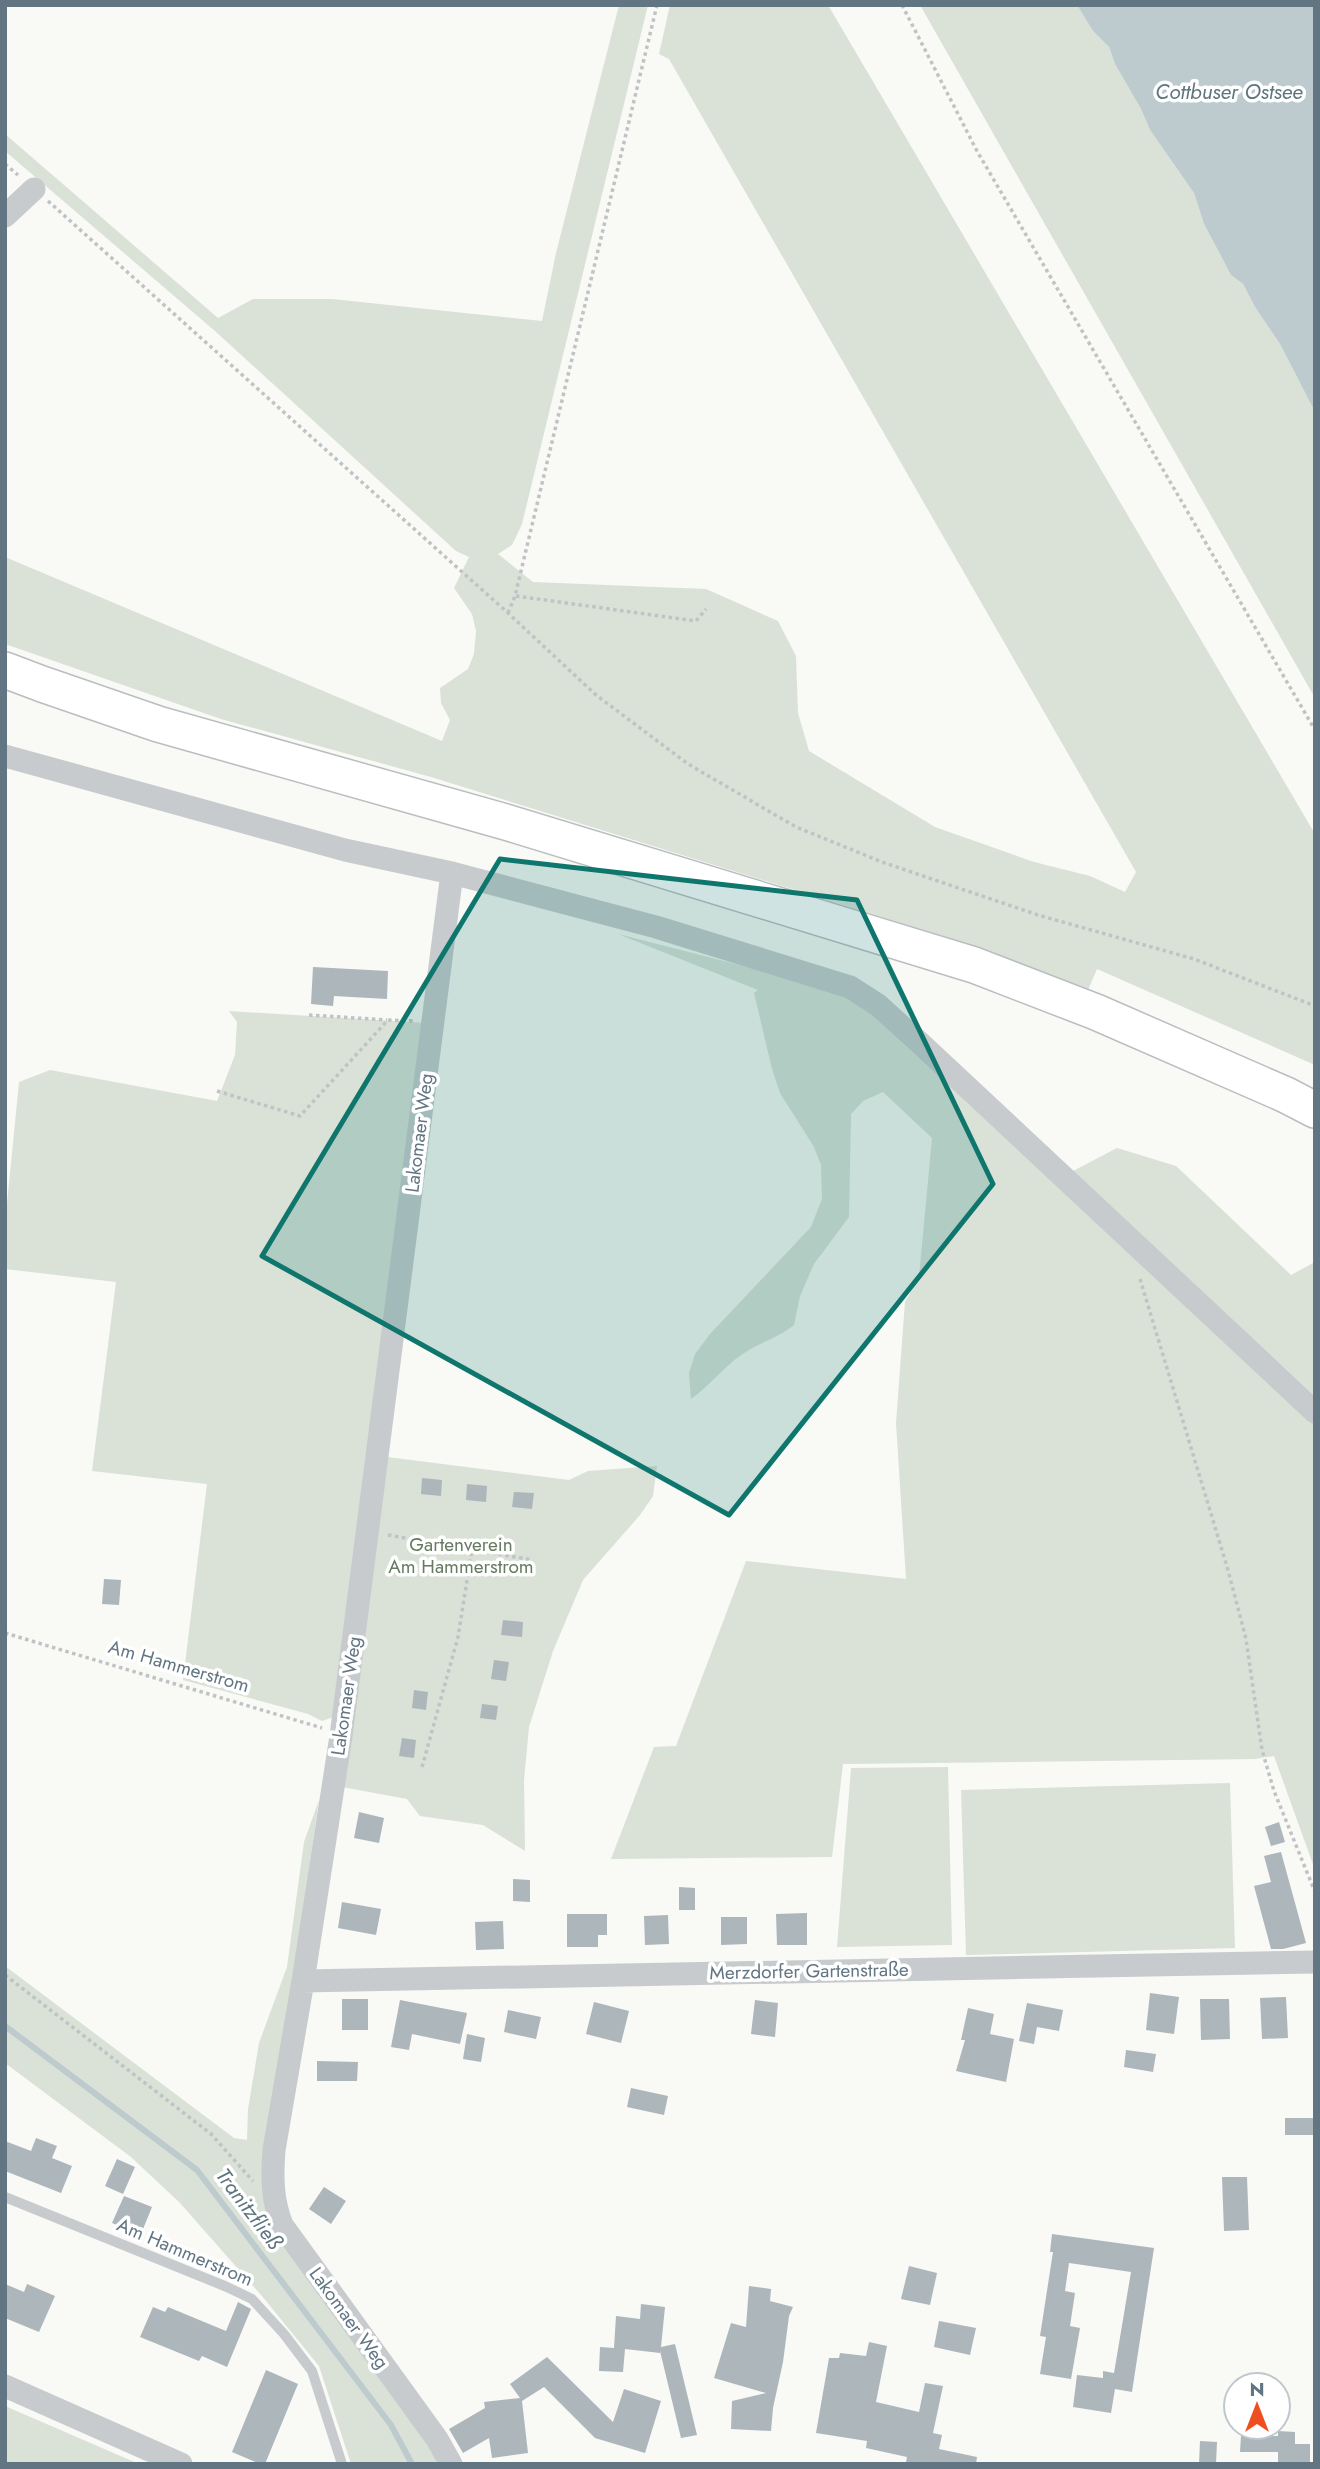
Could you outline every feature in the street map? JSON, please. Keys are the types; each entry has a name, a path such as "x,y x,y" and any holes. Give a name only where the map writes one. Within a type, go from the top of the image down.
{"main road":[{"path":"5,670 158,724 509,823 974,965 1096,1012 1315,1110"}],"street":[{"path":"5,216 34,189"},
{"path":"5,756 345,850 452,873 656,927 850,987 878,1004 1315,1412"},
{"name":"Lakomaer Weg","path":"451,2464 437,2440 282,2225 275,2207 274,2150 341,1736 452,873"},
{"name":"Merzdorfer Gartenstraße","path":"303,1981 1315,1962"},
{"path":"5,2386 181,2464"}],"lane":[{"name":"Am Hammerstrom","path":"5,2197 215,2281 252,2299 284,2334 312,2371 342,2464"}],"path":[{"path":"508,613 515,596 657,5"},
{"path":"902,5 977,151 1315,730"},
{"path":"5,164 508,613 596,695 688,764 796,827 882,862 1038,915 1194,959 1315,1006"},
{"path":"515,596 696,621 706,609"},
{"path":"309,1015 433,1021"},
{"path":"217,1091 300,1116 388,1020"},
{"path":"1129,1240 1243,1628 1265,1760 1274,1791 1315,1892"},
{"path":"368,1532 533,1560"},
{"path":"422,1767 458,1637 472,1549"},
{"name":"Am Hammerstrom","path":"5,1633 303,1721 341,1736"},
{"path":"5,1975 211,2134 275,2207"}],"highlighted area":[{"path":"500,859 857,900 993,1184 729,1515 262,1256"}],"green space":[{"path":"619,5 648,5 522,524 512,545 498,554 533,582 706,589 778,621 796,656 798,713 809,751 935,827 1034,862 1090,876 1125,892 1136,872 669,59 659,54 670,5 828,5 1315,834 1315,1065 1097,969 1088,990 972,945 431,777 221,719 5,644 5,557 442,741 450,720 441,703 440,688 468,669 474,654 476,631 472,614 454,588 469,557 456,551 215,331 5,151 5,134 218,318 253,299 332,299 542,321 556,253"},
{"path":"920,5 1077,5 1093,31 1109,47 1115,64 1150,130 1194,193 1204,224 1231,275 1243,284 1280,344 1315,412 1315,698"},
{"path":"618,934 845,992 875,1014 1315,1424 1315,1870 1274,1756 1255,1759 843,1764 832,1857 611,1859 654,1747 676,1746 746,1561 906,1579 896,1423 905,1302 919,1277 932,1138 883,1092 863,1101 851,1114 849,1217 814,1264 800,1296 794,1325 741,1355 691,1399 689,1373 695,1354 710,1334 811,1227 822,1199 821,1165 814,1147 780,1093 754,993 758,990"},
{"path":"229,1011 426,1023 336,1716 322,1721 308,1714 183,1680 207,1484 92,1471 116,1282 5,1269 5,1224 19,1082 50,1070 217,1101 235,1055 237,1022"},
{"path":"1117,1148 1176,1166 1291,1275 1315,1262 1315,1396 1073,1171"},
{"name":"Gartenverein Am Hammerstrom","path":"387,1457 569,1480 588,1471 657,1466 653,1496 640,1515 583,1580 553,1651 529,1727 524,1780 525,1851 483,1825 420,1816 407,1799 342,1787"},
{"path":"948,1767 952,1945 837,1947 851,1768"},
{"path":"1230,1783 1235,1948 966,1955 961,1790"},
{"path":"319,1800 265,2170 264,2202 268,2221 441,2464 351,2464 319,2366 262,2296 180,2203 131,2157 5,2063 5,1966 234,2138 247,2140 248,2109 259,2043 287,1967 304,1842"},
{"path":"5,2406 139,2464 5,2464"}],"water":[{"name":"Cottbuser Ostsee","path":"1077,5 1315,5 1315,412 1280,344 1243,284 1231,275 1204,224 1194,193 1150,130 1115,64 1109,47 1093,31"}],"building":[{"path":"313,967 388,971 387,999 334,996 333,1006 311,1004"},
{"path":"422,1478 442,1480 441,1496 421,1494"},
{"path":"467,1484 487,1486 486,1502 466,1500"},
{"path":"514,1492 534,1493 532,1509 512,1507"},
{"path":"104,1579 121,1580 119,1605 102,1604"},
{"path":"503,1620 523,1622 522,1637 501,1635"},
{"path":"494,1660 509,1662 506,1681 491,1679"},
{"path":"414,1690 428,1692 426,1710 412,1708"},
{"path":"482,1704 498,1706 496,1720 480,1718"},
{"path":"402,1738 416,1740 414,1758 399,1756"},
{"path":"359,1812 384,1818 379,1843 354,1838"},
{"path":"1279,1822 1285,1842 1271,1846 1265,1827"},
{"path":"1281,1852 1306,1943 1271,1949 1254,1886 1271,1882 1264,1856"},
{"path":"513,1879 530,1880 530,1902 513,1901"},
{"path":"679,1887 695,1888 695,1910 679,1910"},
{"path":"342,1902 381,1909 376,1935 338,1928"},
{"path":"807,1913 807,1945 777,1945 776,1914"},
{"path":"567,1914 607,1914 607,1935 598,1935 598,1947 567,1947"},
{"path":"668,1915 669,1944 645,1945 644,1916"},
{"path":"721,1917 747,1917 747,1944 721,1945"},
{"path":"503,1921 504,1949 476,1950 475,1922"},
{"path":"1150,1993 1179,1997 1174,2034 1146,2030"},
{"path":"1286,1997 1288,2038 1262,2039 1260,1998"},
{"path":"342,1999 368,1999 368,2030 342,2030"},
{"path":"1200,1999 1229,1999 1230,2039 1201,2040"},
{"path":"400,2000 467,2013 460,2044 412,2034 409,2050 391,2047"},
{"path":"755,2000 778,2003 775,2037 751,2034"},
{"path":"594,2002 629,2011 621,2043 586,2034"},
{"path":"1027,2003 1063,2010 1059,2031 1037,2027 1034,2044 1019,2041"},
{"path":"968,2008 994,2014 990,2034 1014,2039 1006,2082 956,2071 965,2040 961,2040"},
{"path":"508,2010 541,2017 536,2039 504,2032"},
{"path":"467,2034 485,2038 481,2062 463,2059"},
{"path":"1126,2050 1156,2054 1153,2072 1124,2067"},
{"path":"317,2061 358,2062 357,2081 317,2081"},
{"path":"631,2088 668,2096 664,2115 627,2107"},
{"path":"1285,2118 1315,2118 1315,2135 1285,2135"},
{"path":"36,2138 57,2146 52,2158 72,2166 61,2193 5,2171 5,2141 31,2151"},
{"path":"117,2159 135,2167 123,2194 105,2186"},
{"path":"1222,2177 1247,2177 1249,2230 1224,2231"},
{"path":"324,2187 346,2201 331,2224 309,2209"},
{"path":"124,2196 152,2207 141,2234 112,2223"},
{"path":"1052,2234 1154,2248 1132,2392 1115,2389 1111,2413 1073,2407 1077,2375 1103,2378 1103,2371 1114,2373 1131,2272 1069,2263 1065,2291 1075,2293 1070,2326 1080,2328 1071,2379 1040,2374 1046,2337 1040,2336 1053,2252 1050,2252"},
{"path":"909,2266 937,2273 930,2305 901,2299"},
{"path":"5,2284 24,2292 27,2284 55,2296 39,2332 5,2318"},
{"path":"749,2286 771,2289 770,2301 793,2307 789,2316 771,2431 731,2429 732,2401 766,2393 714,2378 731,2323 746,2327"},
{"path":"238,2302 251,2309 227,2367 202,2356 199,2361 140,2337 153,2307 165,2312 168,2307 226,2331"},
{"path":"641,2304 665,2307 661,2347 675,2344 697,2435 681,2438 660,2351 625,2349 623,2372 599,2371 600,2347 614,2348 616,2316 640,2319"},
{"path":"939,2321 976,2328 970,2355 934,2347"},
{"path":"869,2342 887,2346 876,2402 919,2412 925,2383 943,2386 933,2433 942,2435 939,2449 977,2457 976,2464 915,2464 906,2462 907,2457 866,2448 867,2441 816,2433 829,2358 839,2358 840,2353 866,2356"},
{"path":"547,2357 613,2422 624,2389 661,2401 645,2453 595,2438 544,2387 522,2401 528,2453 492,2458 489,2438 463,2453 449,2429 485,2408 484,2402 520,2398 510,2384"},
{"path":"266,2370 298,2384 265,2464 260,2464 232,2452"},
{"path":"1292,2432 1295,2432 1295,2444 1310,2444 1310,2464 1278,2464 1278,2452 1240,2452 1241,2441 1292,2441"},
{"path":"1200,2441 1217,2442 1216,2464 1199,2464"}],"waterway":[{"name":"Tranitzfließ","path":"5,2026 197,2170 391,2425 412,2464"}]}
